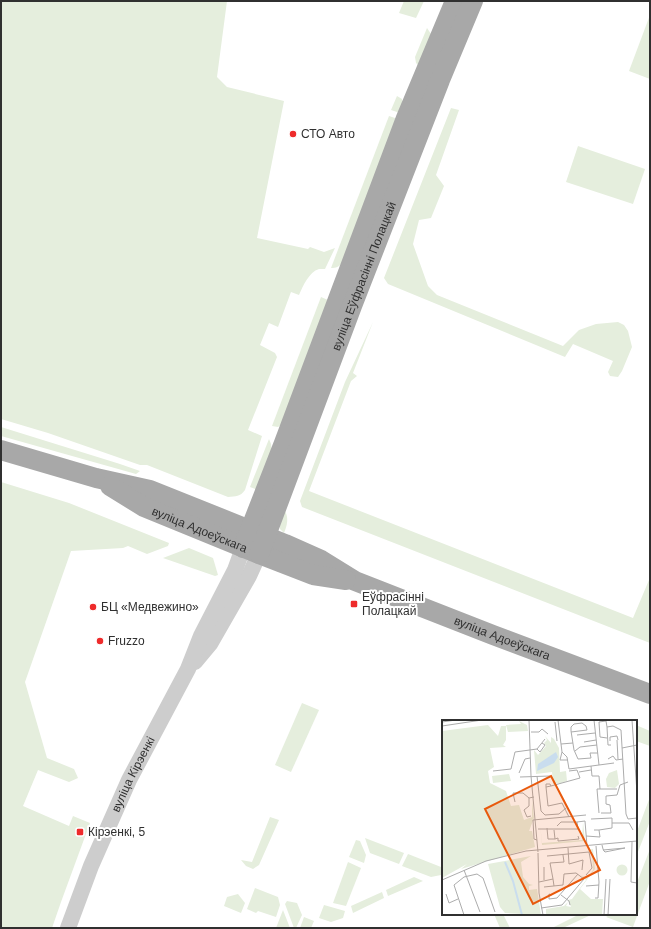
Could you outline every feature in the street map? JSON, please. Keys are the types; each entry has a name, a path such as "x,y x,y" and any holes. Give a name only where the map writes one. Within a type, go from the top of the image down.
{"main road":[{"name":"вуліца Еўфрасінні Полацкай","path":"255,542 409,111 455,1"},
{"name":"вуліца Еўфрасінні Полацкай","path":"255,542 352,306 440,80 473,1"},
{"name":"вуліца Адоеўскага","path":"1,450 96,478 144,507 255,542 278,561 313,575 355,581 650,694"}],"street":[{"name":"вуліца Кірэенкі","path":"68,928 91,866 129,780 188,669 210,644 249,576 255,542"}],"green space":[{"path":"1,1 227,1 217,77 227,87 284,101 257,238 308,249 310,247 324,252 335,248 325,269 319,269 312,273 299,295 291,292 278,327 269,323 260,345 275,353 277,357 248,430 262,436 245,490 240,495 228,497 147,465 140,465 48,433 1,419"},
{"path":"404,1 424,1 416,18 399,13"},
{"path":"650,15 650,79 629,71"},
{"path":"427,28 433,37 419,66 416,63 415,57"},
{"path":"397,96 402,99 403,106 400,113 391,110"},
{"path":"451,108 459,110 436,175 444,186 431,218 419,220 413,244 428,286 437,295 563,346 579,330 596,324 618,322 624,325 628,331 632,347 618,377 610,376 608,372 613,361 573,344 565,357 388,284 384,278"},
{"path":"389,116 398,119 342,263 337,267 331,268"},
{"path":"578,146 645,169 633,204 566,182"},
{"path":"321,297 328,300 282,424 278,427 272,426"},
{"path":"373,322 353,373 357,376 351,381 309,491 633,618 649,580 650,643 302,507 300,501 345,382"},
{"path":"1,427 140,471 136,474 1,436"},
{"path":"269,439 272,454 258,490 250,487"},
{"path":"1,482 69,503 169,543 168,546 147,554 128,546 123,548 71,551 25,682 47,758 74,769 78,778 69,782 38,770 23,806 69,826 73,816 90,823 52,928 1,928"},
{"path":"285,511 287,522 284,533 280,529 279,517"},
{"path":"189,548 213,558 218,575 215,576 163,558"},
{"path":"302,703 319,710 291,772 275,765"},
{"path":"637,725 650,731 650,746 637,741"},
{"path":"650,797 650,821 637,854 637,831"},
{"path":"270,817 279,820 259,865 253,869 246,866 241,860 252,862"},
{"path":"365,838 404,853 399,864 370,853"},
{"path":"356,840 360,841 366,855 364,863 349,857"},
{"path":"650,849 650,881 633,927 606,917 609,915 637,915 637,882"},
{"path":"408,854 441,867 441,875 431,877 402,866"},
{"path":"348,862 361,868 346,906 333,903"},
{"path":"414,877 423,881 388,896 386,890"},
{"path":"255,888 278,897 280,905 276,917 258,911 256,913 247,909"},
{"path":"382,892 384,898 353,913 351,906"},
{"path":"238,894 245,903 241,913 224,906 227,897"},
{"path":"287,901 297,903 302,915 296,928 294,928 285,904"},
{"path":"324,905 345,911 343,918 331,922 319,918"},
{"path":"283,910 290,928 276,928"},
{"path":"494,915 504,915 510,928 500,928"},
{"path":"578,915 591,915 563,928 552,928"},
{"path":"304,917 314,921 311,928 300,928"}],"place":[{"name":"СТО Авто","path":"293,134"},
{"name":"Еўфрасінні Полацкай","path":"354,604"},
{"name":"БЦ «Медвежино»","path":"93,607"},
{"name":"Fruzzo","path":"100,641"},
{"name":"Кірэенкі, 5","path":"80,832"}]}
